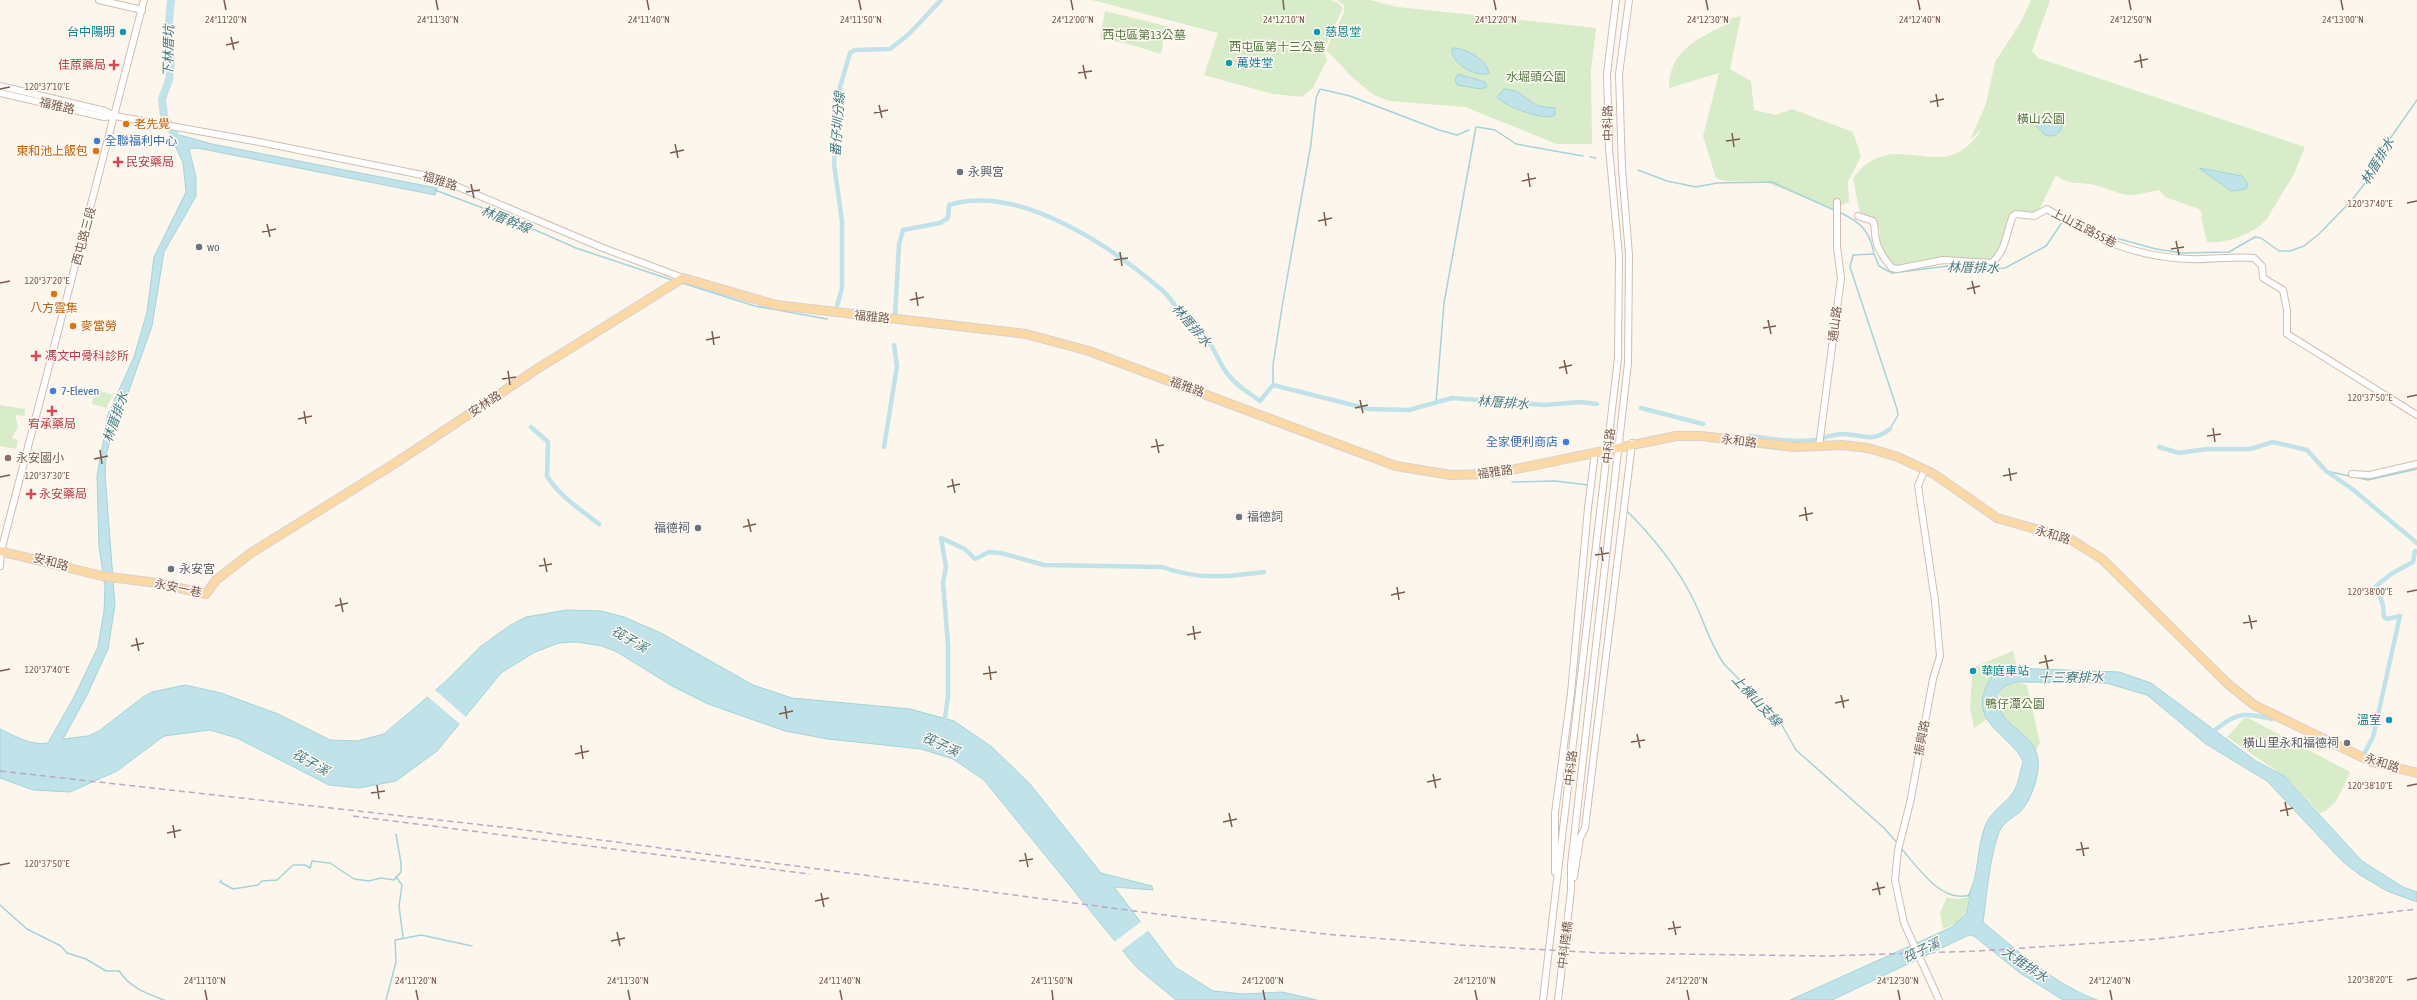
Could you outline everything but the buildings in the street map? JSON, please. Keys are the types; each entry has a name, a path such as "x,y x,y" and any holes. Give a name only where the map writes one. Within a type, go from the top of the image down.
{"main road":[{"name":"福雅路","path":"678,280 776,305 1026,334 1089,351 1396,466 1411,469 1451,475 1480,476 1632,444"},
{"name":"安林路","path":"287,532 678,280"},
{"name":"永和路","path":"1632,444 1676,436 1701,436 1777,445 1842,445 1868,448 1898,457 1948,482 1997,518 2070,539 2087,548 2102,559 2227,683 2254,705 2372,762 2417,772"},
{"name":"永安一巷","path":"118,576 157,582 205,594 216,580 232,566 287,532"},
{"name":"安和路","path":"1,551 102,576 118,576"}],"street":[{"path":"100,0 142,10"},
{"name":"西屯路三段","path":"0,566 1,551 144,0"},
{"name":"中科路","path":"1556,890 1609,448 1618,358 1619,256 1609,148 1607,81 1616,0"},
{"name":"中科路","path":"1571,890 1571,865 1628,363 1630,300 1619,74 1629,0"},
{"name":"福雅路","path":"0,86 105,111 115,116 261,142 437,178 678,280"},
{"name":"福雅路","path":"0,94 104,118 115,116"},
{"name":"通山路","path":"1819,446 1841,278 1837,247 1837,202"},
{"name":"上山五路55巷","path":"1858,216 1873,221 1876,227 1875,238 1879,248 1892,268 1897,269 1944,260 1992,264 1999,257 2008,236 2013,216 2016,214 2034,216 2047,209 2112,245 2150,254 2189,259 2254,258 2262,266 2263,278 2283,290 2287,310 2287,334 2417,415"},
{"name":"中科路","path":"1571,890 1580,838 1585,828 1632,444"},
{"name":"中科路","path":"1556,890 1554,831 1596,452"},
{"path":"2352,474 2370,476 2417,464"},
{"name":"振興路","path":"1924,469 1918,486 1935,601 1940,656 1933,679 1910,803 1898,850 1895,880 1904,923 1939,1000"},
{"name":"中科陸橋","path":"1543,1000 1556,890"},
{"name":"中科陸橋","path":"1558,1000 1571,890"}],"green space":[{"name":"西屯區第十三公墓","path":"1092,0 1330,0 1338,3 1343,8 1324,50 1327,60 1313,88 1302,97 1273,94 1204,75 1218,33"},
{"name":"水堀頭公園","path":"1336,0 1370,0 1398,7 1596,28 1591,71 1592,144 1557,144 1465,107 1389,101 1374,95 1355,80 1326,50 1344,12 1344,5"},
{"name":"橫山公園","path":"2031,0 2050,0 2032,51 2038,58 2305,147 2294,174 2266,220 2247,234 2231,240 2207,242 2201,217 2202,213 2199,209 2165,197 2159,190 2126,195 2095,185 2069,182 2056,175 2039,210 2033,213 2012,213 2004,241 1992,261 1948,259 1902,267 1890,263 1879,243 1880,230 1874,221 1860,214 1853,178 1869,162 1886,155 1902,154 1935,157 1951,155 1966,147 1982,129 1970,140 1986,104 1995,62 2021,22"},
{"name":"西屯區第13公墓","path":"1105,11 1166,26 1161,54 1125,43 1100,39"},
{"path":"1741,16 1730,69 1751,81 1754,110 1776,115 1792,109 1853,132 1861,156 1848,182 1849,202 1832,209 1766,182 1725,181 1716,178 1703,136 1719,73 1669,88 1670,75 1679,55 1695,41 1727,24 1728,19"},
{"path":"95,389 113,395 106,408 92,404"},
{"path":"0,405 25,409 25,416 15,415 18,427 12,438 18,440 16,449 0,446"},
{"name":"鴨仔潭公園","path":"2013,651 2017,667 1998,670 1987,684 2000,689 2016,682 2027,685 2040,743 2036,750 2002,715 1998,692 1986,687 1983,693 1987,719 1974,728 1970,707 1972,677 1976,666"},
{"path":"2244,718 2248,718 2350,772 2339,796 2331,807 2320,813 2284,776 2227,737"},
{"path":"1947,897 1957,899 1969,897 1962,918 1949,927 1943,929 1940,913"}],"water":[{"path":"1452,48 1457,48 1475,55 1484,63 1489,73 1477,73 1464,68 1452,54"},
{"path":"1458,74 1485,82 1487,87 1481,89 1457,85 1455,79"},
{"path":"1504,89 1516,91 1538,106 1555,108 1555,115 1550,117 1534,115 1508,105 1497,97"},
{"path":"2045,113 2056,116 2062,125 2059,133 2054,136 2045,135 2036,125"},
{"name":"筏子溪","path":"169,132 212,144 437,188 435,195 197,148 189,149 196,177 196,196 164,252 152,326 127,396 117,417 106,455 105,474 115,605 108,649 86,697 63,739 88,736 99,731 143,697 152,692 185,685 221,693 278,714 330,740 357,741 384,734 445,682 480,647 509,626 526,617 567,610 601,611 624,617 661,633 753,685 792,698 910,709 954,721 992,747 1030,784 1101,873 1152,886 1153,890 1114,887 1175,967 1213,991 1244,994 1282,992 1317,1000 1176,1000 1136,967 984,780 953,759 921,749 828,739 785,731 708,704 672,686 617,652 602,646 577,642 559,643 535,652 501,673 437,751 396,781 359,788 329,785 237,738 210,730 164,736 117,771 70,792 33,790 0,778 0,729 29,742 42,744 48,743 74,697 98,647 104,611 105,588 99,546 97,476 108,414 134,357 147,312 154,257 186,192 183,163"},
{"path":"2199,168 2242,176 2248,184 2246,189 2231,191"},
{"path":"2011,668 2119,672 2151,683 2256,761 2284,776 2362,861 2403,887 2417,892 2417,902 2387,891 2360,875 2342,861 2267,781 2206,744 2147,695 2106,683 2016,682 2005,686 1997,693 1998,705 2008,722 2030,742 2035,750 2038,760 2038,772 2025,807 2002,827 1998,835 1990,867 1983,922 2037,966 2067,985 2097,1000 2063,1000 2020,973 1974,936 1969,935 1832,1000 1790,1000 1952,927 1966,914 1970,897 1968,896 1972,888 1986,824 1992,814 2008,799 2016,788 2023,762 2018,753 1988,721 1983,711 1982,700 1990,679 1999,671"}],"pier":[{"path":"434,689 467,718 461,725 426,695"},
{"path":"1142,921 1149,930 1121,951 1114,942"}],"waterway":[{"name":"下林厝坑","path":"171,0 168,33 171,62 169,80 162,99 164,116 179,143"},
{"name":"番仔圳分線","path":"837,306 842,288 842,221 834,164 840,87 850,53 855,50 890,49 909,34 941,0"},
{"path":"1273,385 1273,365 1283,301 1311,144 1316,98 1320,89 1350,96 1439,130 1457,135 1469,130"},
{"name":"林厝排水","path":"2066,219 2116,238 2156,249 2182,253 2229,252 2255,237 2261,238 2279,251 2290,251 2304,246 2319,234 2352,200 2368,179 2380,153 2417,100"},
{"path":"1436,403 1444,303 1476,127"},
{"path":"1477,127 1495,130 1516,144 1583,156"},
{"path":"1590,157 1596,158"},
{"path":"1638,170 1667,181 1696,187 1717,183 1772,182 1836,211"},
{"name":"林厝幹線","path":"435,190 499,214 576,248 672,280"},
{"name":"林厝排水","path":"895,315 899,245 903,230 940,223 948,218 949,205 976,201 1005,203 1034,211 1063,223 1118,256 1142,274 1167,295 1194,330 1204,335 1229,376 1260,401 1273,385 1369,409 1409,410 1452,398 1545,405 1580,402 1597,404"},
{"path":"1839,212 1853,219 1863,228 1870,239 1874,254"},
{"name":"林厝排水","path":"1890,429 1898,415 1897,409 1850,267 1853,255 1874,254 1879,266 1892,273 1948,266 1976,269 2005,268 2046,246 2063,221"},
{"name":"林厝幹線","path":"682,283 755,306 827,319"},
{"path":"884,447 897,366 894,345"},
{"name":"林厝排水","path":"1641,408 1703,424"},
{"path":"531,427 548,442 547,476 558,490 599,524"},
{"name":"林厝排水","path":"1750,436 1807,441 1839,434 1872,437 1883,434 1890,429"},
{"path":"2159,447 2179,453 2207,449 2250,449 2273,442 2307,450 2326,471 2351,488 2417,543"},
{"path":"2326,471 2368,480 2417,469"},
{"name":"上橫山支線","path":"1512,482 1555,481 1588,485"},
{"name":"上橫山支線","path":"1626,510 1644,529 1678,572 1685,583 1710,639 1724,664 1779,720 1796,750 1884,828 1898,844"},
{"path":"944,724 948,697 948,644 943,583 946,567 941,538 965,549 975,559 989,552 1001,553 1044,565 1162,567 1201,576 1225,576 1264,572"},
{"path":"2364,754 2373,737 2400,616 2387,619 2384,617 2383,605 2376,586 2391,574 2413,562 2415,551 2417,552"},
{"path":"2210,734 2232,718 2238,716 2252,715 2272,719"},
{"path":"221,880 220,882 233,889 258,885 262,881 277,880 293,865 305,865 310,868 312,861 330,863 354,879 369,881 381,878 394,880 401,872 396,834"},
{"name":"上橫山支線","path":"1900,847 1930,882 1940,889 1949,894 1959,896 1970,895"},
{"path":"396,877 402,885 399,906 403,937"},
{"path":"0,905 27,929 61,946 67,953 86,959 106,971 119,971 128,982 134,986 164,1000"},
{"path":"386,1000 396,962 395,940 421,935 472,946"}],"railway":[{"path":"0,771 510,828 1172,916 1325,934 1461,945 1601,953 1826,956 1979,951 2157,939 2417,909"},
{"path":"353,816 810,874"}],"place":[{"name":"台中陽明","path":"123,32"},
{"name":"慈恩堂","path":"1317,32"},
{"name":"萬姓堂","path":"1229,63"},
{"name":"佳蒝藥局","path":"114,65"},
{"name":"老先覺","path":"126,124"},
{"name":"全聯福利中心","path":"97,141"},
{"name":"東和池上飯包","path":"96,151"},
{"name":"民安藥局","path":"118,162"},
{"name":"永興宮","path":"960,172"},
{"name":"wo","path":"199,247"},
{"name":"八方雲集","path":"54,294"},
{"name":"麥當勞","path":"73,326"},
{"name":"馮文中骨科診所","path":"36,356"},
{"name":"7-Eleven","path":"53,391"},
{"name":"宥承藥局","path":"52,411"},
{"name":"全家便利商店","path":"1566,442"},
{"name":"永安國小","path":"8,458"},
{"name":"永安藥局","path":"31,494"},
{"name":"福德詞","path":"1239,517"},
{"name":"福德祠","path":"698,528"},
{"name":"永安宮","path":"171,569"},
{"name":"華庭車站","path":"1973,671"},
{"name":"溫室","path":"2389,720"},
{"name":"橫山里永和福德祠","path":"2347,743"}],"water label":[{"name":"十三寮排水","path":"2071,677"},
{"name":"大雅排水","path":"2025,964"}]}
